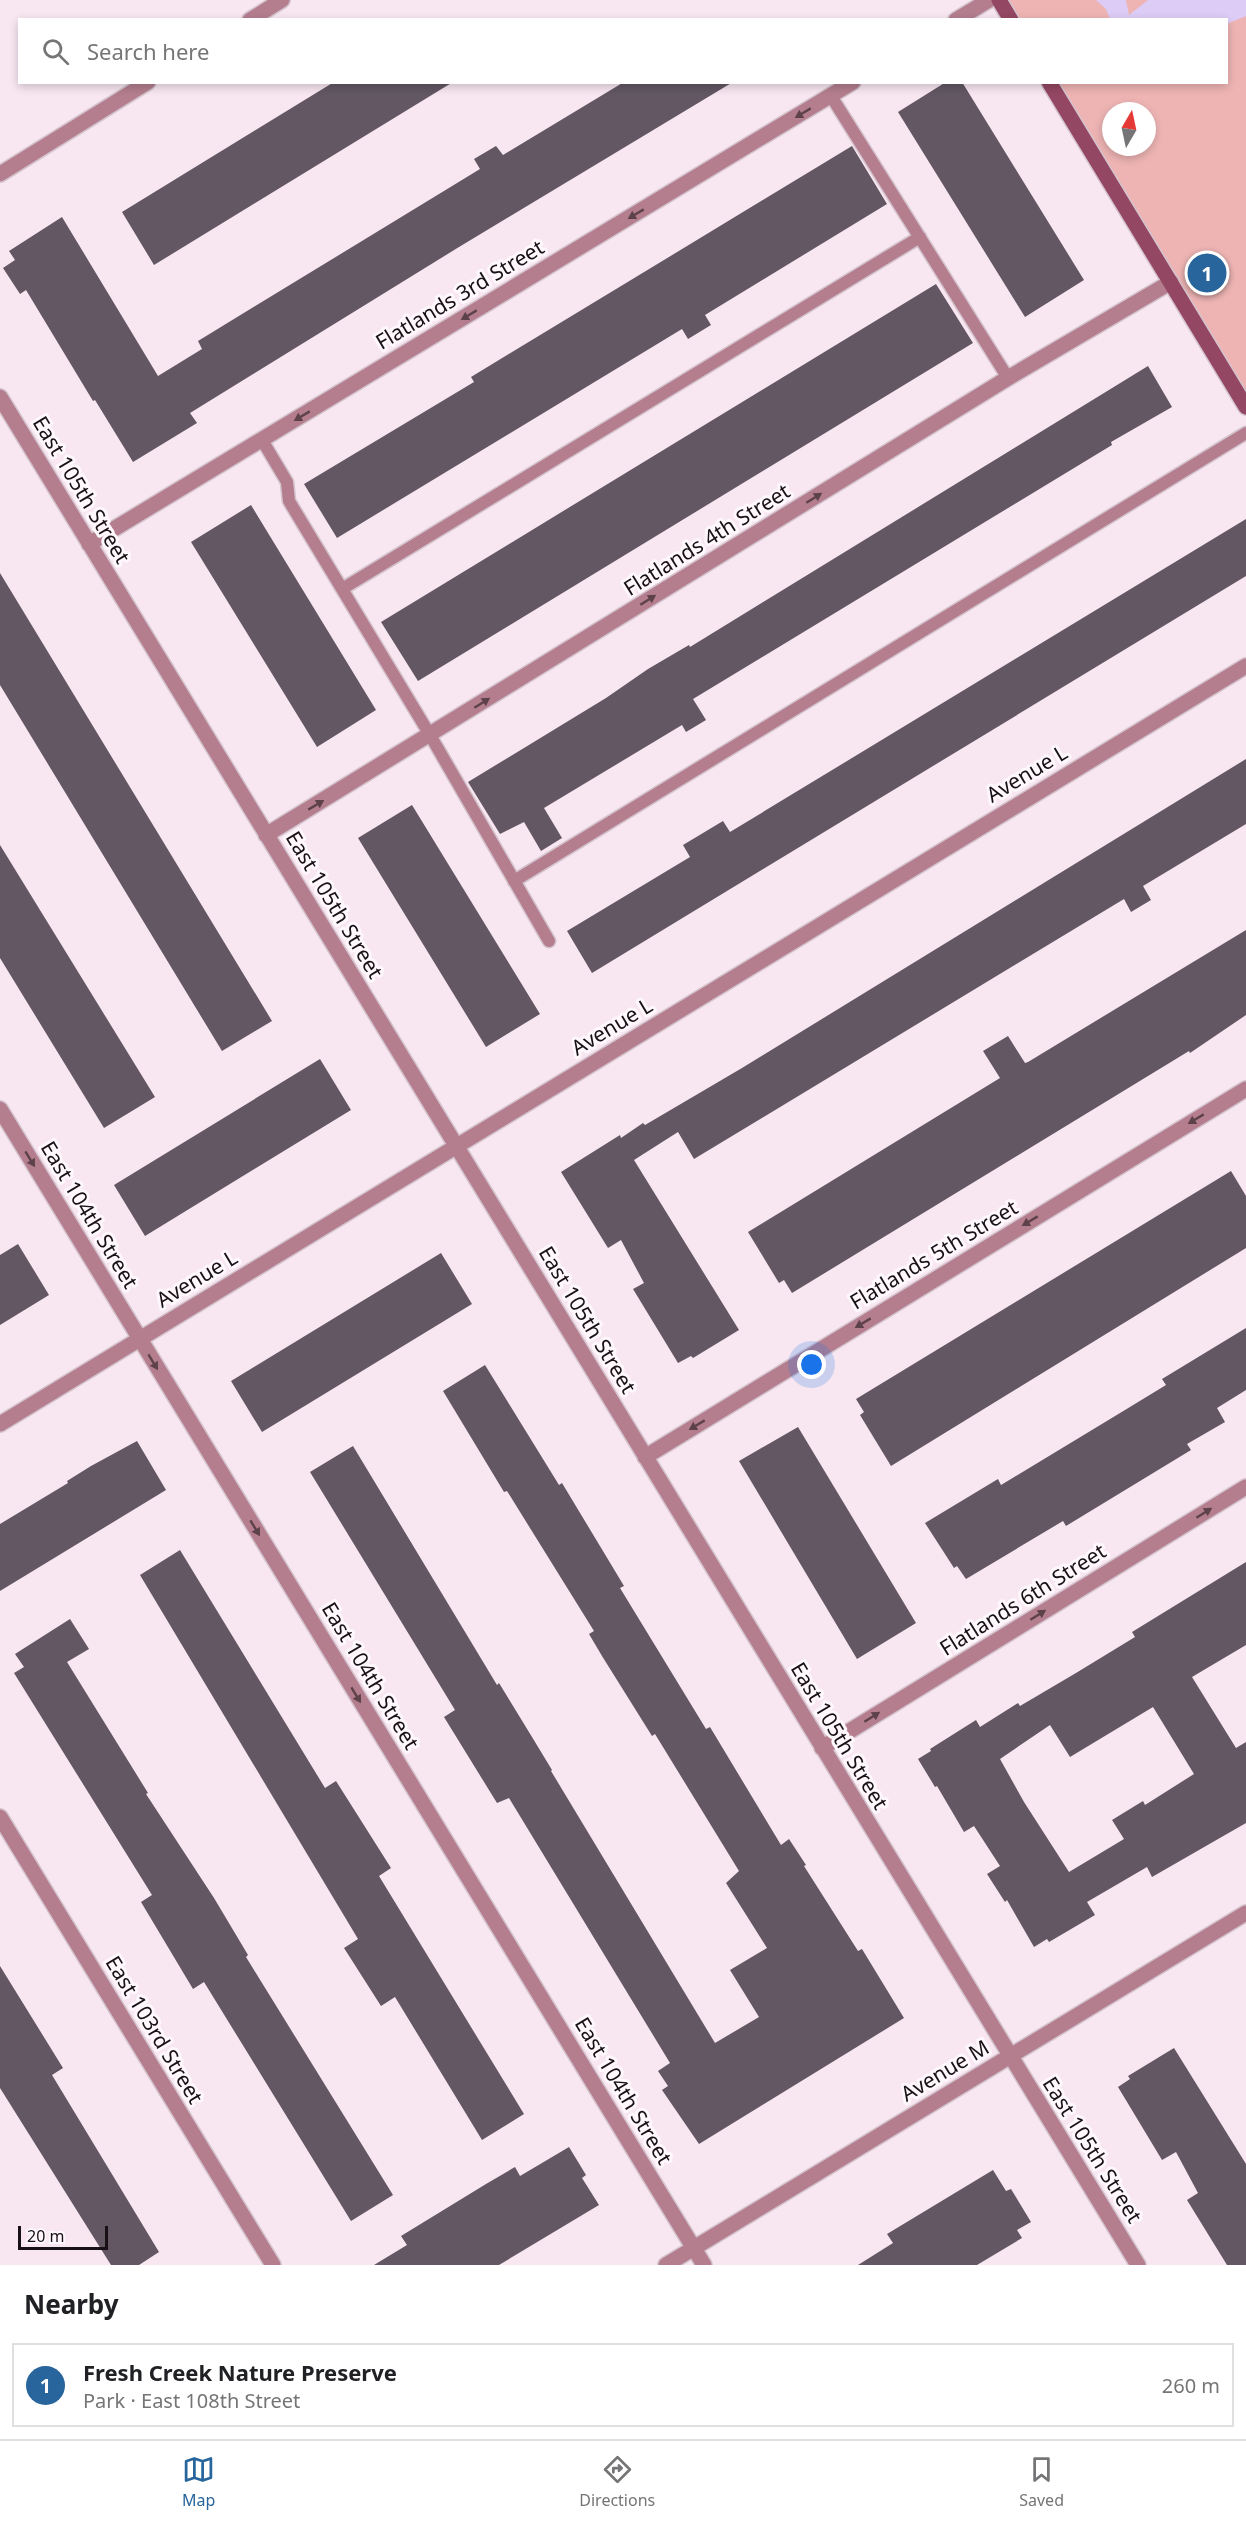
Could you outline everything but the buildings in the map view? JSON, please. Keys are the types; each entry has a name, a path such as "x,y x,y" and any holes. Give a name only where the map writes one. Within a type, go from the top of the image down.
{"street":[{"path":"253,18 282,0"},
{"path":"959,18 989,0"},
{"path":"999,0 1010,18"},
{"path":"0,174 145,84"},
{"name":"Flatlands 3rd Street","path":"89,544 850,84"},
{"path":"1050,84 1246,407"},
{"name":"Flatlands 4th Street","path":"266,835 1008,378 1171,282"},
{"name":"East 105th Street","path":"0,397 1138,2265"},
{"name":"Avenue L","path":"0,1424 1246,666"},
{"name":"Flatlands 5th Street","path":"645,1457 1246,1089"},
{"name":"East 104th Street","path":"0,1109 704,2265"},
{"name":"Flatlands 6th Street","path":"822,1748 1246,1487"},
{"name":"East 103rd Street","path":"0,1817 273,2265"},
{"name":"Avenue M","path":"666,2265 1246,1912"}],"lane":[{"path":"831,96 1008,378"},
{"path":"342,589 920,237"},
{"path":"514,881 1246,433"},
{"path":"262,440 287,482 289,501 430,735 549,941"}],"shaded area":[{"path":"1001,0 1246,0 1246,399 1053,84 1228,84 1228,18 1012,18"},
{"path":"1096,0 1126,0 1129,15 1148,0 1246,0 1246,16 1228,24 1228,18 1110,18 1106,9"}],"place":[{"name":"Fresh Creek Nature Preserve","path":"1207,273"}]}
